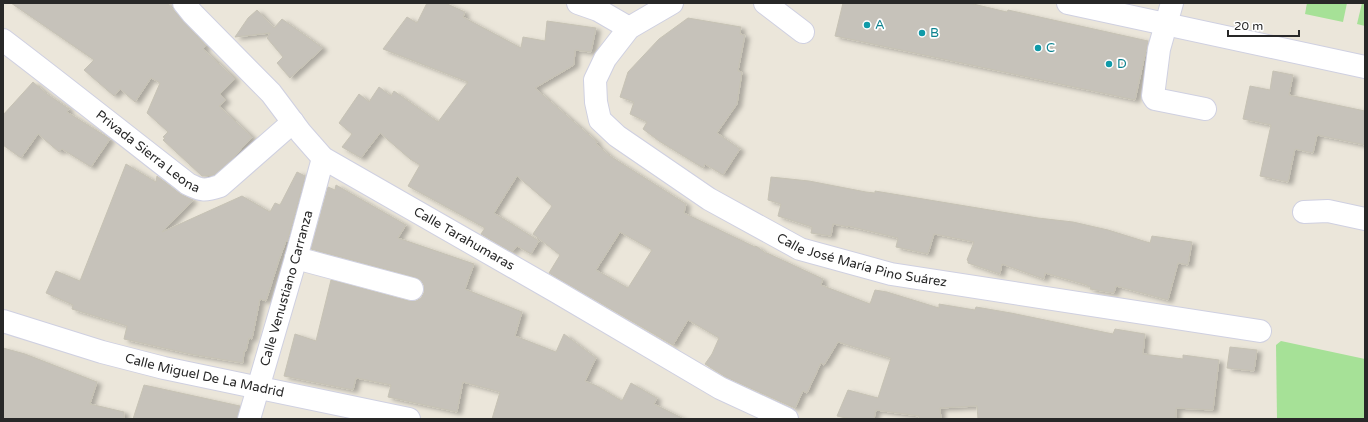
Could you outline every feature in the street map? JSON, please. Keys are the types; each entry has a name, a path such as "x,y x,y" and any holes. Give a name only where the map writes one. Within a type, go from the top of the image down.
{"street":[{"name":"Calle Tarahumaras","path":"184,3 270,93 301,133 323,158 557,292 720,388 787,419"},
{"path":"578,3 598,10 629,28 672,3"},
{"path":"765,3 803,32"},
{"path":"1068,3 1365,67"},
{"path":"1172,3 1159,49 1153,96 1155,98 1205,110"},
{"name":"Calle José María Pino Suárez","path":"629,28 605,59 595,80 596,102 600,120 617,136 709,199 800,249 891,274 1260,331"},
{"name":"Privada Sierra Leona","path":"3,40 62,84 112,126 188,184 198,189 206,191 220,186 293,122"},
{"name":"Calle Venustiano Carranza","path":"248,419 296,258 323,158"},
{"path":"1304,212 1328,211 1365,219"},
{"path":"296,258 412,288"},
{"name":"Calle Miguel De La Madrid","path":"3,321 102,352 164,368 409,419"}],"green space":[{"path":"1307,3 1347,3 1343,22 1305,14"},
{"path":"1362,3 1365,3 1365,26 1357,24"},
{"path":"1281,341 1365,359 1365,419 1277,419 1276,345"}],"building":[{"path":"11,3 167,3 206,46 203,49 235,79 220,94 226,100 219,106 252,137 230,161 214,175 202,176 163,140 165,138 163,137 168,132 147,113 160,83 151,78 135,102 120,89 114,96 84,70 94,60"},
{"path":"427,3 445,3 465,12 463,17 521,48 523,37 545,41 547,21 596,28 591,52 575,50 574,65 535,88 597,142 596,144 610,156 686,204 684,213 755,247 756,246 767,254 823,279 821,285 870,304 875,290 887,292 939,308 939,304 975,310 976,307 1113,334 1115,329 1145,334 1143,354 1183,359 1183,355 1219,360 1213,410 1176,408 1176,419 978,419 977,406 940,408 941,419 919,419 919,416 876,410 874,419 851,419 837,416 848,390 878,398 891,358 838,342 824,365 821,363 807,393 803,391 795,408 726,377 705,364 712,354 719,338 688,320 673,345 549,273 560,255 533,234 552,206 517,176 494,213 539,241 531,254 517,246 512,252 481,234 485,228 408,186 420,165 410,159 380,133 361,158 342,147 352,134 339,123 359,94 369,102 379,87 391,96 394,91 438,122 468,82 383,49 407,17 417,23","holes":["620,232 652,250 628,288 596,270"]},
{"path":"843,3 969,3 1007,12 1008,10 1148,41 1135,100 835,36"},
{"path":"257,10 274,28 282,19 323,48 290,78 277,63 283,57 267,38 270,33 235,37 248,18"},
{"path":"688,18 741,27 740,34 745,35 738,71 742,72 737,104 717,133 740,149 723,175 705,164 703,168 659,141 643,129 647,122 630,114 634,102 620,97 628,72 659,39"},
{"path":"1273,71 1293,75 1289,95 1365,111 1365,145 1317,135 1313,153 1295,149 1288,182 1260,176 1271,125 1243,119 1250,86 1270,90"},
{"path":"33,82 47,94 69,109 67,112 110,139 91,167 62,149 59,152 38,134 21,158 3,145 3,115"},
{"path":"126,164 156,182 157,176 180,194 193,200 162,232 242,196 270,212 275,203 280,205 297,172 305,176 287,242 286,241 279,260 266,301 260,299 252,339 249,338 246,351 244,351 243,363 190,354 124,339 127,326 72,309 73,305 46,293 56,271 80,281"},
{"path":"771,177 809,181 866,192 875,193 875,191 1038,218 1073,222 1108,230 1150,243 1152,236 1192,242 1188,265 1178,263 1168,300 1116,286 1114,293 1090,289 1091,287 1087,285 1045,273 1044,279 1002,264 1000,274 968,263 967,260 974,242 934,234 928,254 896,247 898,238 848,226 833,224 831,236 811,233 812,227 778,216 781,204 768,200"},
{"path":"336,185 406,225 398,238 474,264 465,289 522,312 515,336 556,352 564,334 596,358 585,381 597,386 622,401 631,383 657,398 654,404 684,419 492,419 500,392 463,382 457,412 388,397 391,385 356,378 353,390 284,376 295,334 316,341 331,280 409,301 416,301 421,298 424,293 424,285 421,280 415,277 311,249 328,187 335,190"},
{"path":"1230,347 1257,350 1254,371 1227,368"},
{"path":"3,348 25,354 97,382 90,404 124,412 124,419 3,419"},
{"path":"144,385 240,406 237,419 133,419"}],"place":[{"name":"A","path":"867,25"},
{"name":"B","path":"922,33"},
{"name":"C","path":"1038,48"},
{"name":"D","path":"1109,64"}]}
